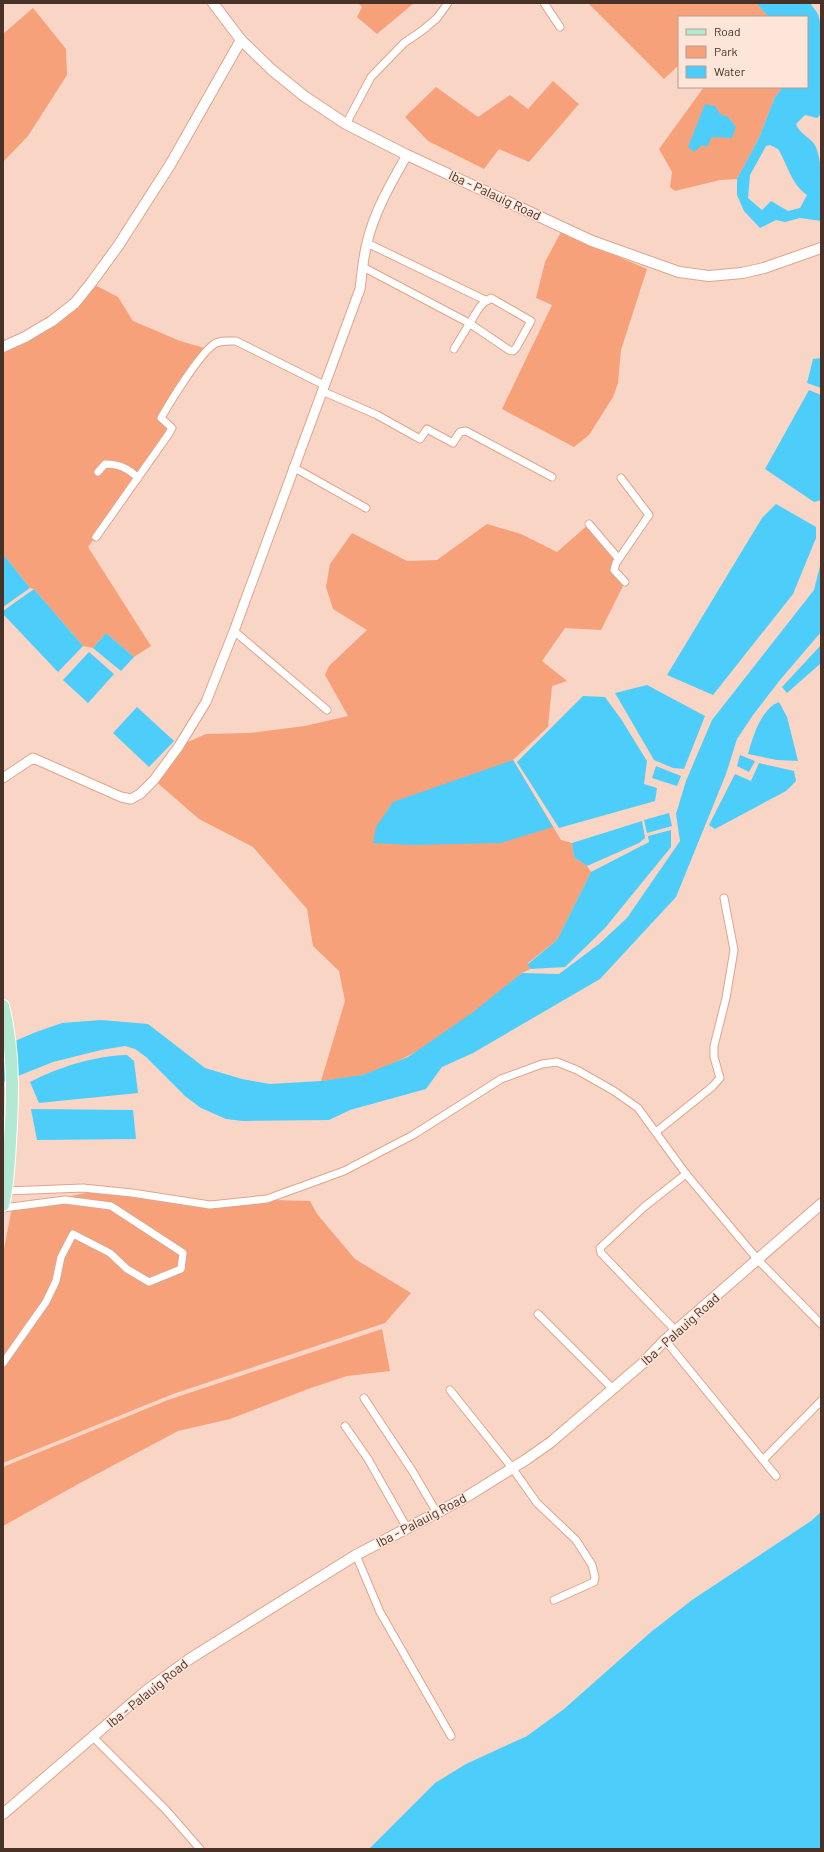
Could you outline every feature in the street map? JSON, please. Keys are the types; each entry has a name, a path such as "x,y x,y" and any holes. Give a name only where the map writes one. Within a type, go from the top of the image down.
{"main road":[{"name":"Iba - Palauig Road","path":"213,3 242,40 272,70 301,93 346,124 407,155 592,241 679,272 709,276 742,273 786,261 821,248"},
{"path":"3,347 25,338 52,321 75,303 91,283 118,246 170,165 242,40"},
{"path":"3,1006 10,1036 12,1082 6,1170 7,1190 3,1207"},
{"name":"Iba - Palauig Road","path":"3,1814 148,1690 192,1658 356,1555 437,1513 513,1469 551,1442 643,1362 676,1330 821,1204"}],"street":[{"path":"346,124 371,77 404,43 437,18 448,3"},
{"path":"544,3 560,28"},
{"path":"3,778 33,758 121,797 131,799 140,794 154,780 179,746 206,702 234,631 293,467 360,289 367,243 388,189 407,155"},
{"path":"367,243 486,300"},
{"path":"363,267 469,323 509,350 513,351 516,348 531,321 491,298 486,300 469,323 454,349"},
{"path":"96,537 172,428 161,418 208,349 221,341 236,341 420,439 427,429 453,443 460,432 466,431 552,477"},
{"path":"98,472 105,464 116,464 130,470 138,478"},
{"path":"293,467 366,508"},
{"path":"621,478 649,515 618,558 614,570 625,582"},
{"path":"589,524 618,558"},
{"path":"234,631 327,710"},
{"path":"656,1132 712,1088 720,1078 714,1057 714,1046 726,998 734,950 724,898"},
{"path":"7,1190 83,1188 132,1193 210,1205 267,1199 344,1171 413,1135 501,1079 542,1064 557,1062 577,1070 614,1091 638,1108 686,1174 758,1260 821,1324"},
{"path":"676,1330 601,1253 600,1248 644,1207 686,1174"},
{"path":"3,1207 65,1200 111,1206 183,1253 181,1269 149,1282 127,1269 110,1253 74,1234 61,1256 56,1281 46,1302 3,1363"},
{"path":"538,1314 612,1388"},
{"path":"665,1340 776,1476"},
{"path":"450,1390 513,1469 537,1503 576,1540 592,1565 595,1577 594,1582 554,1600"},
{"path":"364,1398 413,1472 437,1513"},
{"path":"763,1460 821,1401"},
{"path":"345,1426 368,1459 407,1528"},
{"path":"356,1555 380,1612 450,1736"},
{"path":"93,1737 166,1810 200,1849"}],"green space":[{"path":"358,3 414,3 377,34 357,17 362,7"},
{"path":"588,3 756,3 768,16 678,16 678,66 664,79"},
{"path":"33,8 66,49 67,75 28,136 3,162 3,34"},
{"path":"553,81 579,104 529,162 499,149 484,169 428,141 405,117 436,87 478,117 510,95 528,109"},
{"path":"703,88 782,88 775,97 759,138 737,179 720,180 675,191 670,187 672,172 659,149"},
{"path":"561,232 647,269 621,350 618,383 613,397 589,435 574,447 502,409 552,305 536,298 545,262"},
{"path":"91,283 118,297 133,321 180,341 208,349 161,418 172,428 88,547 151,646 134,657 106,633 93,648 83,646 34,589 30,588 3,554 3,347 52,321"},
{"path":"487,524 521,534 557,552 589,524 618,558 614,570 625,582 601,630 565,628 542,661 567,681 552,686 548,727 513,760 561,840 572,843 574,857 587,866 591,872 557,940 528,963 530,969 522,973 468,1018 426,1046 383,1068 363,1075 321,1081 345,1001 339,971 313,946 307,909 253,847 199,819 154,780 179,746 206,734 249,733 305,726 348,716 325,675 329,666 367,630 333,609 326,587 330,564 352,533 407,561 437,560"},
{"path":"91,1192 138,1196 214,1208 269,1200 310,1201 317,1214 355,1259 411,1293 385,1323 173,1394 3,1463 3,1254 12,1208"},
{"path":"382,1329 390,1371 347,1376 308,1389 230,1419 178,1431 3,1526 3,1467 168,1400"}],"water":[{"path":"756,3 810,3 818,14 821,26 820,115 817,118 805,115 796,124 800,131 814,144 819,156 822,183 821,221 800,218 785,222 776,220 760,228 744,211 737,195 737,179 759,138 775,97 782,88 808,88 808,16 768,16","holes":["770,145 778,149 793,180 807,195 800,208 788,211 771,201 762,210 748,198 750,175 766,146"]},
{"path":"705,104 715,106 720,114 728,117 736,127 732,138 712,137 707,147 702,145 694,152 688,147"},
{"path":"821,358 821,388 807,383 813,359"},
{"path":"809,390 821,395 821,500 814,502 765,469"},
{"path":"776,504 816,527 816,538 793,594 713,695 667,675 762,518"},
{"path":"3,554 30,588 3,607"},
{"path":"821,562 821,632 780,680 753,715 737,739 726,774 676,897 600,979 473,1053 442,1067 426,1089 350,1110 329,1120 243,1121 226,1119 201,1108 185,1096 146,1057 135,1049 125,1046 101,1050 53,1062 3,1082 3,1046 62,1023 101,1020 148,1024 205,1068 242,1079 270,1084 321,1081 363,1075 408,1057 472,1013 522,973 559,974 599,944 627,918 680,841 676,814 686,781 712,720 814,590"},
{"path":"34,589 83,646 58,672 3,614 3,611"},
{"path":"106,633 134,657 121,671 93,648"},
{"path":"821,645 821,663 787,693 782,687"},
{"path":"89,652 114,674 88,703 63,680"},
{"path":"647,685 705,716 684,769 673,768 654,760 615,693"},
{"path":"583,696 605,697 621,719 647,761 644,784 657,788 655,801 559,828 517,762"},
{"path":"779,702 787,717 798,761 777,760 748,754 755,731 763,717 767,711"},
{"path":"137,707 174,741 149,767 113,733"},
{"path":"740,755 755,761 749,772 737,766"},
{"path":"513,760 553,827 501,843 411,845 373,843 376,827 393,802"},
{"path":"759,763 794,771 796,781 786,791 715,829 709,825 735,774 751,781"},
{"path":"656,766 681,776 677,786 652,778"},
{"path":"669,813 672,826 647,833 644,820"},
{"path":"642,821 645,838 639,843 587,866 574,857 572,843"},
{"path":"671,830 671,847 605,928 565,967 530,969 528,964 557,940 591,872 649,842 648,836"},
{"path":"127,1055 134,1061 138,1093 39,1103 30,1082 77,1063"},
{"path":"31,1109 133,1110 136,1139 37,1140"},
{"path":"821,1512 821,1849 369,1849 435,1783 466,1764 527,1736 564,1709 651,1632 692,1600 811,1521"}]}
